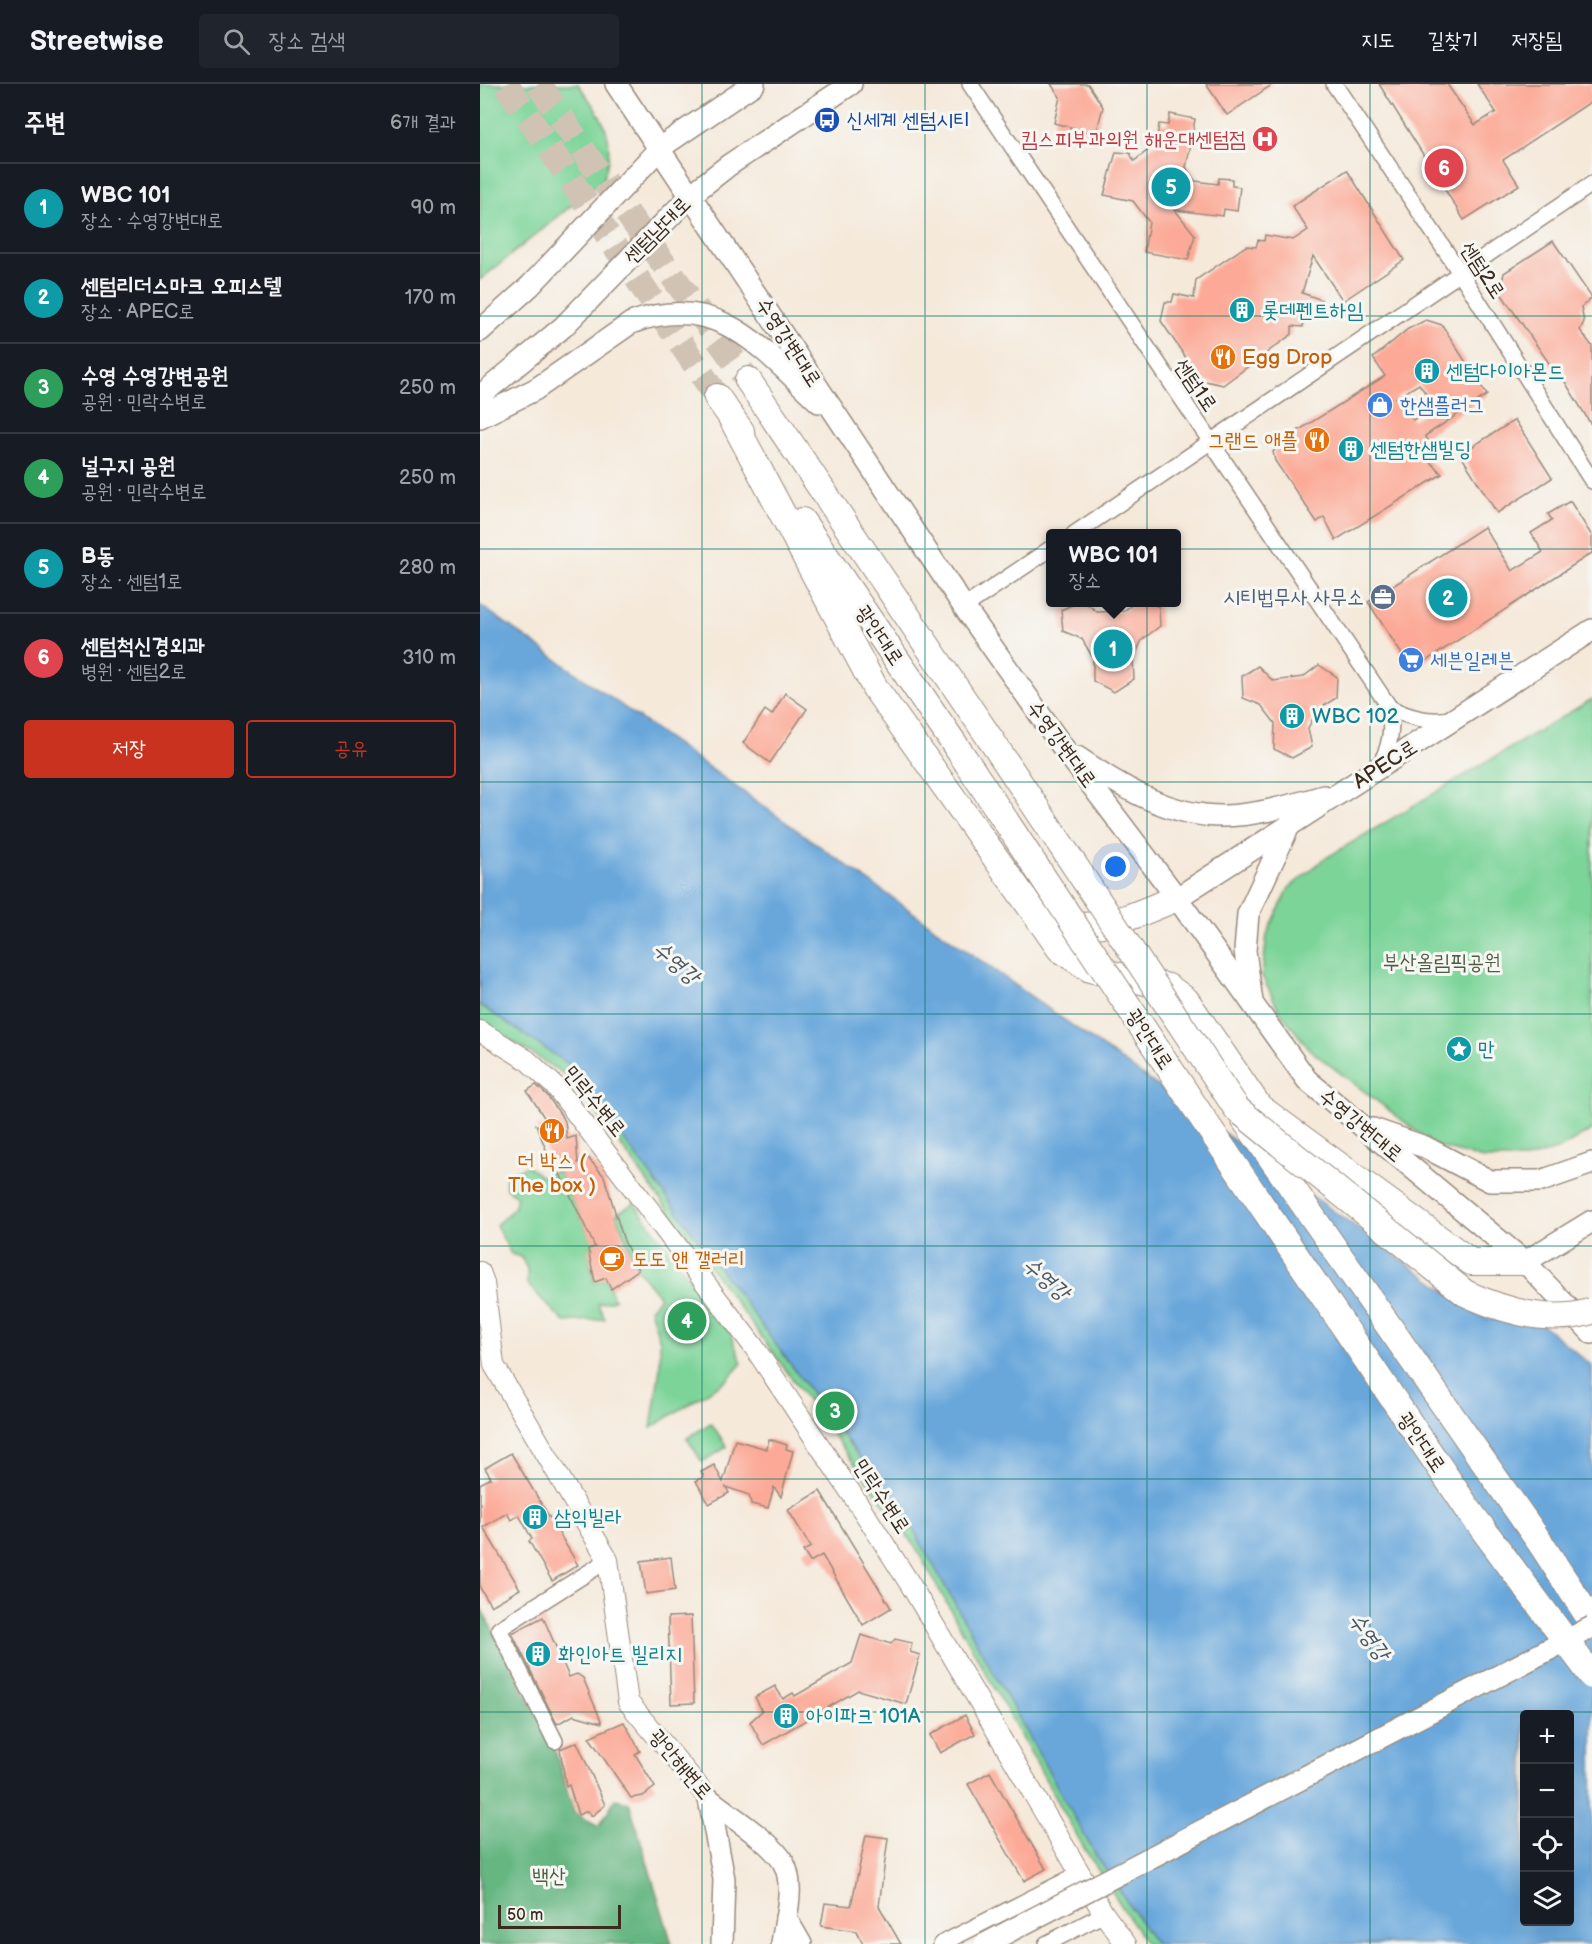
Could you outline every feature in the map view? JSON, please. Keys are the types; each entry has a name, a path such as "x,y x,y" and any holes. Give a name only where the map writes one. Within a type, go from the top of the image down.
{"highway":[{"name":"광안대로","path":"748,380 1237,1109 1539,1541 1592,1625"},
{"name":"광안대로","path":"1038,919 875,688 724,407 966,760 1201,1116 1468,1509 1592,1676"},
{"path":"1038,919 1065,927 1094,927 1130,917 1177,898"},
{"path":"1038,919 1060,949 1090,969 1168,987 1186,1000 1259,1107 1471,1262 1525,1262"},
{"path":"1237,1109 1466,1293 1497,1308 1536,1316 1582,1315 1592,1311"}],"main road":[{"name":"수영강변대로","path":"616,84 661,147 964,607 1062,746 1177,898 1307,1080 1525,1262 1592,1333"},
{"path":"480,330 530,286 661,147 754,84"},
{"name":"센텀남대로","path":"480,396 563,327 692,194 729,165 851,84"},
{"path":"480,417 536,388 631,323 648,316 675,313 709,316 743,331 844,424"},
{"name":"APEC로","path":"1177,898 1592,630"},
{"path":"1062,746 1119,786 1168,807 1214,815 1270,811 1344,790"},
{"path":"1252,1005 1245,951 1248,914 1289,826"},
{"path":"1360,1124 1425,1147 1490,1181 1541,1181 1592,1163"},
{"path":"1525,1262 1592,1221"},
{"path":"985,1944 1592,1625"},
{"path":"709,1799 724,1879 722,1944"},
{"name":"광안해변로","path":"709,1799 767,1845 783,1862 788,1888 782,1944"},
{"path":"786,1918 801,1944"}],"street":[{"name":"센텀1로","path":"970,84 1389,708"},
{"name":"센텀2로","path":"1334,84 1461,274 1592,481"},
{"path":"1081,529 1592,184"},
{"path":"964,607 1046,552"},
{"path":"1389,708 1411,717 1437,722 1456,717"},
{"path":"1376,770 1388,750 1392,729 1389,708"},
{"name":"민락수변로","path":"480,1031 527,1060 556,1087 754,1347 910,1584 1104,1914 1126,1944"},
{"name":"광안해변로","path":"480,1272 484,1283 494,1365 608,1560 628,1702 709,1799"},
{"path":"555,1741 499,1629 608,1560"},
{"path":"940,1944 1081,1873"},
{"path":"1046,1944 1104,1914"}],"green space":[{"path":"480,84 578,84 601,118 609,151 603,180 480,280"},
{"name":"부산올림픽공원","path":"1592,699 1592,1130 1559,1149 1526,1159 1483,1159 1436,1146 1310,1050 1280,1012 1262,976 1267,934 1289,888 1324,859"},
{"path":"480,981 582,1049 761,1286 1185,1944 1146,1944 1084,1848 914,1545 572,1079 480,1021"},
{"path":"527,1166 542,1177 555,1171 559,1172 592,1240 599,1241 601,1244 589,1249 594,1282 606,1278 614,1300 598,1304 605,1319 564,1322 527,1284 527,1269 521,1257 511,1254 496,1225 514,1208 517,1197 506,1188 506,1175"},
{"path":"634,1203 730,1333 742,1363 727,1380 651,1428 660,1367 660,1341 650,1309 660,1297 638,1270 616,1214"},
{"path":"711,1423 727,1447 702,1462 687,1438"},
{"name":"백산","path":"480,1606 554,1747 574,1813 599,1826 615,1799 629,1802 672,1944 613,1944 612,1942 606,1944 480,1944"}],"water":[{"name":"수영강","path":"480,605 1484,1318 1510,1322 1524,1309 1592,1366 1592,1944 1155,1944 1095,1854 914,1531 568,1064 480,1005"}],"building":[{"path":"1051,84 1088,84 1103,107 1096,134 1054,123 1060,97"},
{"path":"1206,84 1273,84 1227,115"},
{"path":"1379,84 1447,84 1475,125 1496,112 1477,84 1592,84 1592,101 1503,160 1519,185 1464,220"},
{"path":"1170,114 1195,119 1193,131 1199,132 1197,144 1191,144 1186,167 1195,181 1218,184 1219,178 1232,179 1232,186 1240,187 1237,211 1224,209 1223,216 1175,210 1195,235 1188,260 1144,252 1149,222 1133,201 1104,195 1116,152 1130,153 1134,161 1156,144 1159,124 1168,125"},
{"path":"1347,170 1404,260 1343,301 1313,256 1302,293 1322,300 1320,317 1313,314 1312,320 1304,319 1303,327 1292,326 1292,334 1223,385 1201,380 1161,321 1165,302 1172,302 1174,294 1194,298 1196,280 1246,246 1256,247 1258,240 1264,241 1265,235 1293,240 1308,230 1292,206"},
{"path":"1553,241 1592,298 1581,307 1584,322 1580,330 1592,346 1592,426 1556,367 1553,369 1500,292 1504,273"},
{"path":"1426,320 1442,325 1487,395 1425,436 1432,446 1422,453 1442,474 1336,540 1324,517 1317,522 1275,461 1273,452 1280,442 1385,376 1373,358 1408,329","holes":["1419,384 1435,406 1413,420 1396,398"]},
{"path":"1515,420 1552,478 1497,513 1460,454"},
{"path":"1570,501 1592,536 1592,553 1412,670 1368,602 1484,527 1512,571 1543,552 1531,533 1552,520 1548,514"},
{"path":"1067,607 1091,607 1097,612 1124,611 1129,607 1159,607 1160,626 1142,640 1133,660 1134,679 1114,692 1093,681 1093,658 1082,639 1063,631 1061,610"},
{"name":"WBC 102","path":"1319,665 1337,677 1336,698 1318,709 1308,728 1312,747 1292,758 1274,749 1275,723 1261,705 1243,698 1242,676 1258,666 1273,681 1303,677"},
{"path":"785,693 807,709 770,763 743,743 765,710 772,715"},
{"path":"536,1085 547,1095 565,1121 567,1139 576,1136 578,1163 588,1158 604,1176 624,1241 638,1270 611,1289 606,1278 595,1282 588,1249 595,1247 558,1170 555,1171 536,1125 551,1128 527,1091"},
{"path":"769,1439 787,1445 786,1449 793,1451 781,1497 774,1487 768,1508 751,1504 749,1495 726,1487 729,1493 709,1504 696,1481 704,1477 701,1472 714,1465 723,1482 735,1440 767,1449"},
{"name":"삼익빌라","path":"511,1453 578,1565 552,1581 529,1541 532,1539 519,1515 511,1520 507,1513 483,1527 520,1589 491,1606 480,1588 480,1484 491,1478 485,1468"},
{"path":"820,1491 891,1608 863,1625 822,1555 810,1562 803,1551 811,1547 788,1510"},
{"path":"671,1557 675,1590 646,1594 641,1561"},
{"path":"691,1616 694,1703 671,1704 668,1617"},
{"name":"화인아트 빌리지","path":"543,1617 569,1677 577,1674 583,1678 602,1723 574,1715 557,1724 512,1633"},
{"path":"861,1635 891,1644 895,1639 912,1643 910,1652 920,1655 906,1704 858,1690 763,1745 750,1722 762,1711 755,1697 775,1686 783,1699 793,1693 795,1696 852,1663"},
{"path":"965,1715 975,1734 940,1753 930,1735"},
{"path":"624,1722 640,1751 635,1754 655,1787 643,1796 631,1798 589,1737"},
{"path":"577,1742 605,1805 592,1816 588,1811 578,1815 569,1785 566,1786 560,1749"},
{"path":"990,1772 1046,1869 1024,1881 968,1784"},
{"path":"866,1835 888,1838 879,1906 901,1944 863,1944 856,1931 821,1926 825,1903 851,1906"}],"tunnel":[{"path":"506,84 717,397"},
{"path":"539,84 603,180 748,380"}],"place":[{"name":"신세계 센텀시티","path":"827,120"},
{"name":"킴스피부과의원 해운대센텀점","path":"1265,139"},
{"name":"센텀척신경외과","path":"1444,168"},
{"name":"B동","path":"1171,187"},
{"name":"롯데펜트하임","path":"1242,310"},
{"name":"Egg Drop","path":"1223,357"},
{"name":"센텀다이아몬드","path":"1427,371"},
{"name":"한샘플러그","path":"1380,405"},
{"name":"그랜드 애플","path":"1317,440"},
{"name":"센텀한샘빌딩","path":"1351,449"},
{"name":"시티법무사 사무소","path":"1383,597"},
{"name":"센텀리더스마크 오피스텔","path":"1448,598"},
{"name":"WBC 101","path":"1113,649"},
{"name":"세븐일레븐","path":"1411,660"},
{"name":"WBC 102","path":"1292,716"},
{"name":"만","path":"1459,1049"},
{"name":"더 박스 ( The box )","path":"552,1131"},
{"name":"도도 앤 갤러리","path":"612,1259"},
{"name":"널구지 공원","path":"687,1321"},
{"name":"수영 수영강변공원","path":"835,1411"},
{"name":"삼익빌라","path":"535,1517"},
{"name":"화인아트 빌리지","path":"538,1654"},
{"name":"아이파크 101A","path":"786,1716"}]}
